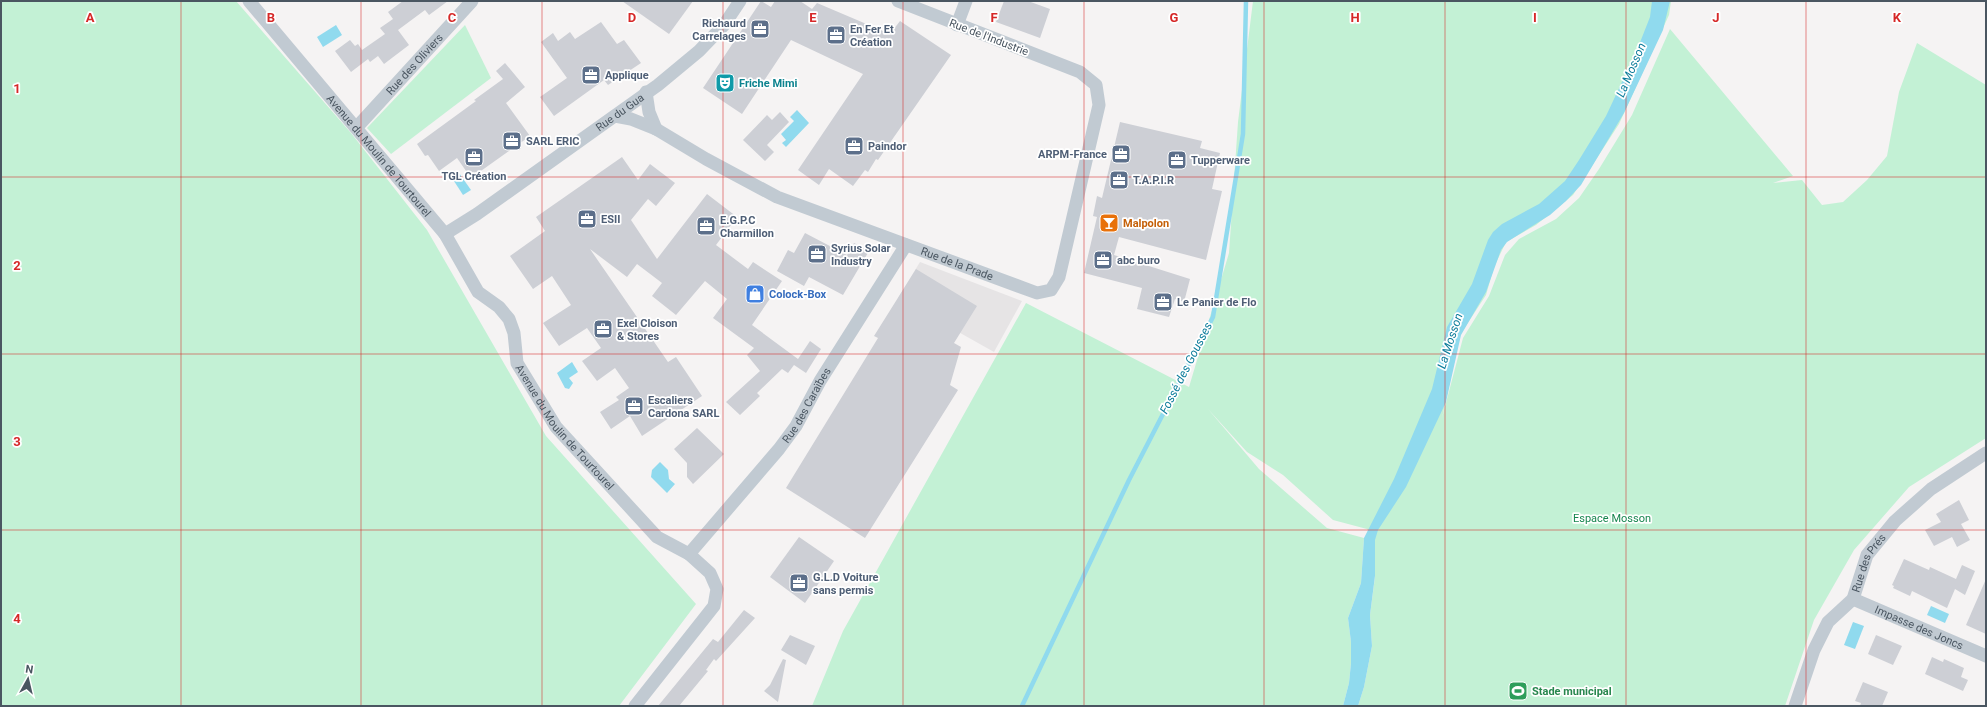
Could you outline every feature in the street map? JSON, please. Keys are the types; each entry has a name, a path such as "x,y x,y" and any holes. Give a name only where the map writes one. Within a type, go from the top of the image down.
{"street":[{"name":"Avenue du Moulin de Tourtourel","path":"249,1 357,127 445,234 478,292 499,307 509,319 514,333 517,363 556,426 657,537 689,554 710,573 717,589 714,606 635,706"},
{"name":"Rue des Oliviers","path":"357,127 472,1"},
{"name":"Rue du Gua","path":"445,234 477,214 614,116 699,51 724,25 740,1"},
{"name":"Rue de l'Industrie","path":"898,1 1080,72"},
{"path":"957,25 966,1"},
{"name":"Rue de la Prade","path":"614,116 631,119 656,129 706,159 777,197 1037,293 1051,290 1059,277 1099,106 1096,85 1080,72"},
{"path":"646,92 649,112 656,129"},
{"name":"Rue des Caraïbes","path":"689,554 779,449 796,426 820,381 906,245"},
{"name":"Rue des Prés","path":"1795,706 1814,650 1828,622 1853,599 1867,555 1895,521 1931,489 1986,453"},
{"name":"Impasse des Joncs","path":"1853,599 1986,656"}],"shaded area":[{"path":"920,262 1022,301 994,352 898,298"}],"green space":[{"path":"1,1 236,1 351,133 427,230 546,436 696,604 619,706 1,706"},
{"name":"Espace Mosson","path":"1253,1 1671,1 1669,15 1619,124 1573,195 1536,225 1506,242 1494,267 1486,295 1460,335 1442,418 1463,338 1489,296 1505,255 1519,239 1556,219 1579,198 1599,169 1632,115 1670,29 1793,176 1773,183 1802,180 1822,205 1843,202 1867,180 1887,156 1899,92 1917,43 1986,85 1986,438 1909,487 1854,550 1814,620 1785,706 1358,706 1364,687 1372,646 1370,615 1375,577 1375,540 1367,529 1333,520 1283,475 1247,452 1208,409 1259,469 1327,528 1364,538 1361,583 1348,618 1351,642 1351,663 1349,683 1343,706 812,706 843,631 1026,303 1189,387 1229,253 1238,122"},
{"path":"465,25 491,78 391,154 367,128"}],"water":[{"name":"La Mosson","path":"1652,1 1670,1 1663,30 1624,113 1581,185 1550,215 1507,242 1501,250 1486,292 1461,335 1446,402 1406,487 1378,530 1375,540 1375,576 1370,615 1372,646 1364,687 1358,706 1343,706 1349,683 1351,663 1351,642 1348,618 1361,583 1364,538 1394,479 1432,389 1447,327 1472,284 1488,240 1493,232 1502,224 1539,204 1565,181 1579,160 1606,116 1637,50 1650,17"},
{"path":"336,25 342,35 323,47 317,37"},
{"path":"797,110 809,123 786,147 782,143 786,140 781,134 794,121 790,117"},
{"path":"459,173 471,190 463,195 452,178"},
{"path":"572,362 578,372 569,378 573,383 569,389 565,388 557,373"},
{"path":"660,462 668,470 669,479 675,484 667,493 651,477 652,470"},
{"path":"1931,606 1949,614 1945,623 1927,615"},
{"path":"1853,622 1864,626 1855,649 1844,645"}],"building":[{"path":"403,1 448,1 429,15 425,10 398,30 409,45 384,64 378,56 370,62 368,59 351,72 335,51 350,40 355,46 358,44 362,50 385,34 380,28 393,19 388,12"},
{"path":"622,1 693,1 669,34"},
{"path":"761,1 771,7 775,1 800,1 812,9 817,3 890,34 900,21 951,55 878,160 876,159 868,172 865,170 853,186 829,169 819,185 798,170 863,74 791,40 742,114 703,88"},
{"path":"1004,1 1028,1 1050,9 1040,38 996,22"},
{"path":"601,22 617,44 624,40 641,63 608,85 604,80 554,116 540,97 567,78 541,42 553,33 558,41 570,32 575,39"},
{"path":"505,63 525,87 506,103 530,136 471,178 457,158 439,171 428,155 425,156 417,144 476,101 474,100 503,79 496,71"},
{"path":"780,112 789,122 767,145 774,152 765,161 743,140 767,115 772,120"},
{"path":"1120,122 1202,141 1200,148 1220,153 1212,189 1222,191 1206,260 1119,237 1114,255 1190,279 1184,302 1175,299 1169,317 1137,309 1142,288 1084,273 1097,217 1093,216 1097,196 1102,198"},
{"path":"622,157 638,180 650,164 675,183 656,206 648,199 631,220 657,259 707,194 737,217 716,245 748,269 753,262 782,281 752,325 798,359 810,341 821,349 806,373 794,365 788,373 782,369 757,393 760,396 740,415 726,402 760,371 747,355 754,348 713,318 727,299 705,281 676,315 652,296 662,283 637,264 627,277 590,249 668,362 676,357 702,396 642,436 630,416 611,429 600,412 619,400 616,397 629,388 615,368 597,381 582,361 601,348 587,328 559,346 543,323 571,305 552,276 533,289 510,256 545,231 536,217"},
{"path":"805,233 847,255 854,243 869,251 843,295 809,277 804,286 777,271 788,250 794,253"},
{"path":"916,269 977,306 954,343 961,347 950,385 958,390 865,538 786,488 878,338 874,336"},
{"path":"697,428 724,454 693,484 687,477 687,463 674,449"},
{"path":"1959,500 1969,520 1961,524 1970,540 1957,547 1952,537 1934,546 1925,530 1941,522 1936,514"},
{"path":"799,537 834,561 805,603 770,577"},
{"path":"1904,559 1929,570 1930,567 1956,579 1962,565 1975,571 1965,595 1955,589 1947,608 1912,591 1910,596 1893,588 1894,586 1892,585"},
{"path":"1986,579 1986,634 1966,625"},
{"path":"744,610 755,618 716,661 714,659 706,670 708,671 679,706 658,706 713,639 718,642"},
{"path":"790,635 815,646 806,665 781,650"},
{"path":"1876,635 1902,646 1893,665 1868,654"},
{"path":"1932,657 1943,662 1944,659 1964,668 1961,677 1968,680 1963,691 1925,674"},
{"path":"783,659 786,660 778,702 764,691 770,685"},
{"path":"1863,682 1888,692 1882,706 1860,706 1861,703 1855,701"}],"waterway":[{"name":"Fossé des Gousses","path":"1022,706 1129,480 1213,317 1243,134 1246,1"}],"place":[{"name":"Richaurd Carrelages","path":"760,29"},
{"name":"En Fer Et Création","path":"836,35"},
{"name":"Applique","path":"591,75"},
{"name":"Friche Mimi","path":"725,83"},
{"name":"SARL ERIC","path":"512,141"},
{"name":"Paindor","path":"854,146"},
{"name":"ARPM-France","path":"1121,154"},
{"name":"TGL Création","path":"474,157"},
{"name":"Tupperware","path":"1177,160"},
{"name":"T.A.P.I.R","path":"1119,180"},
{"name":"ESII","path":"587,219"},
{"name":"Malpolon","path":"1109,223"},
{"name":"E.G.P.C Charmillon","path":"706,226"},
{"name":"Syrius Solar Industry","path":"817,254"},
{"name":"abc buro","path":"1103,260"},
{"name":"Colock-Box","path":"755,294"},
{"name":"Le Panier de Flo","path":"1163,302"},
{"name":"Exel Cloison & Stores","path":"603,329"},
{"name":"Escaliers Cardona SARL","path":"634,406"},
{"name":"G.L.D Voiture sans permis","path":"799,583"},
{"name":"Stade municipal","path":"1518,691"}]}
